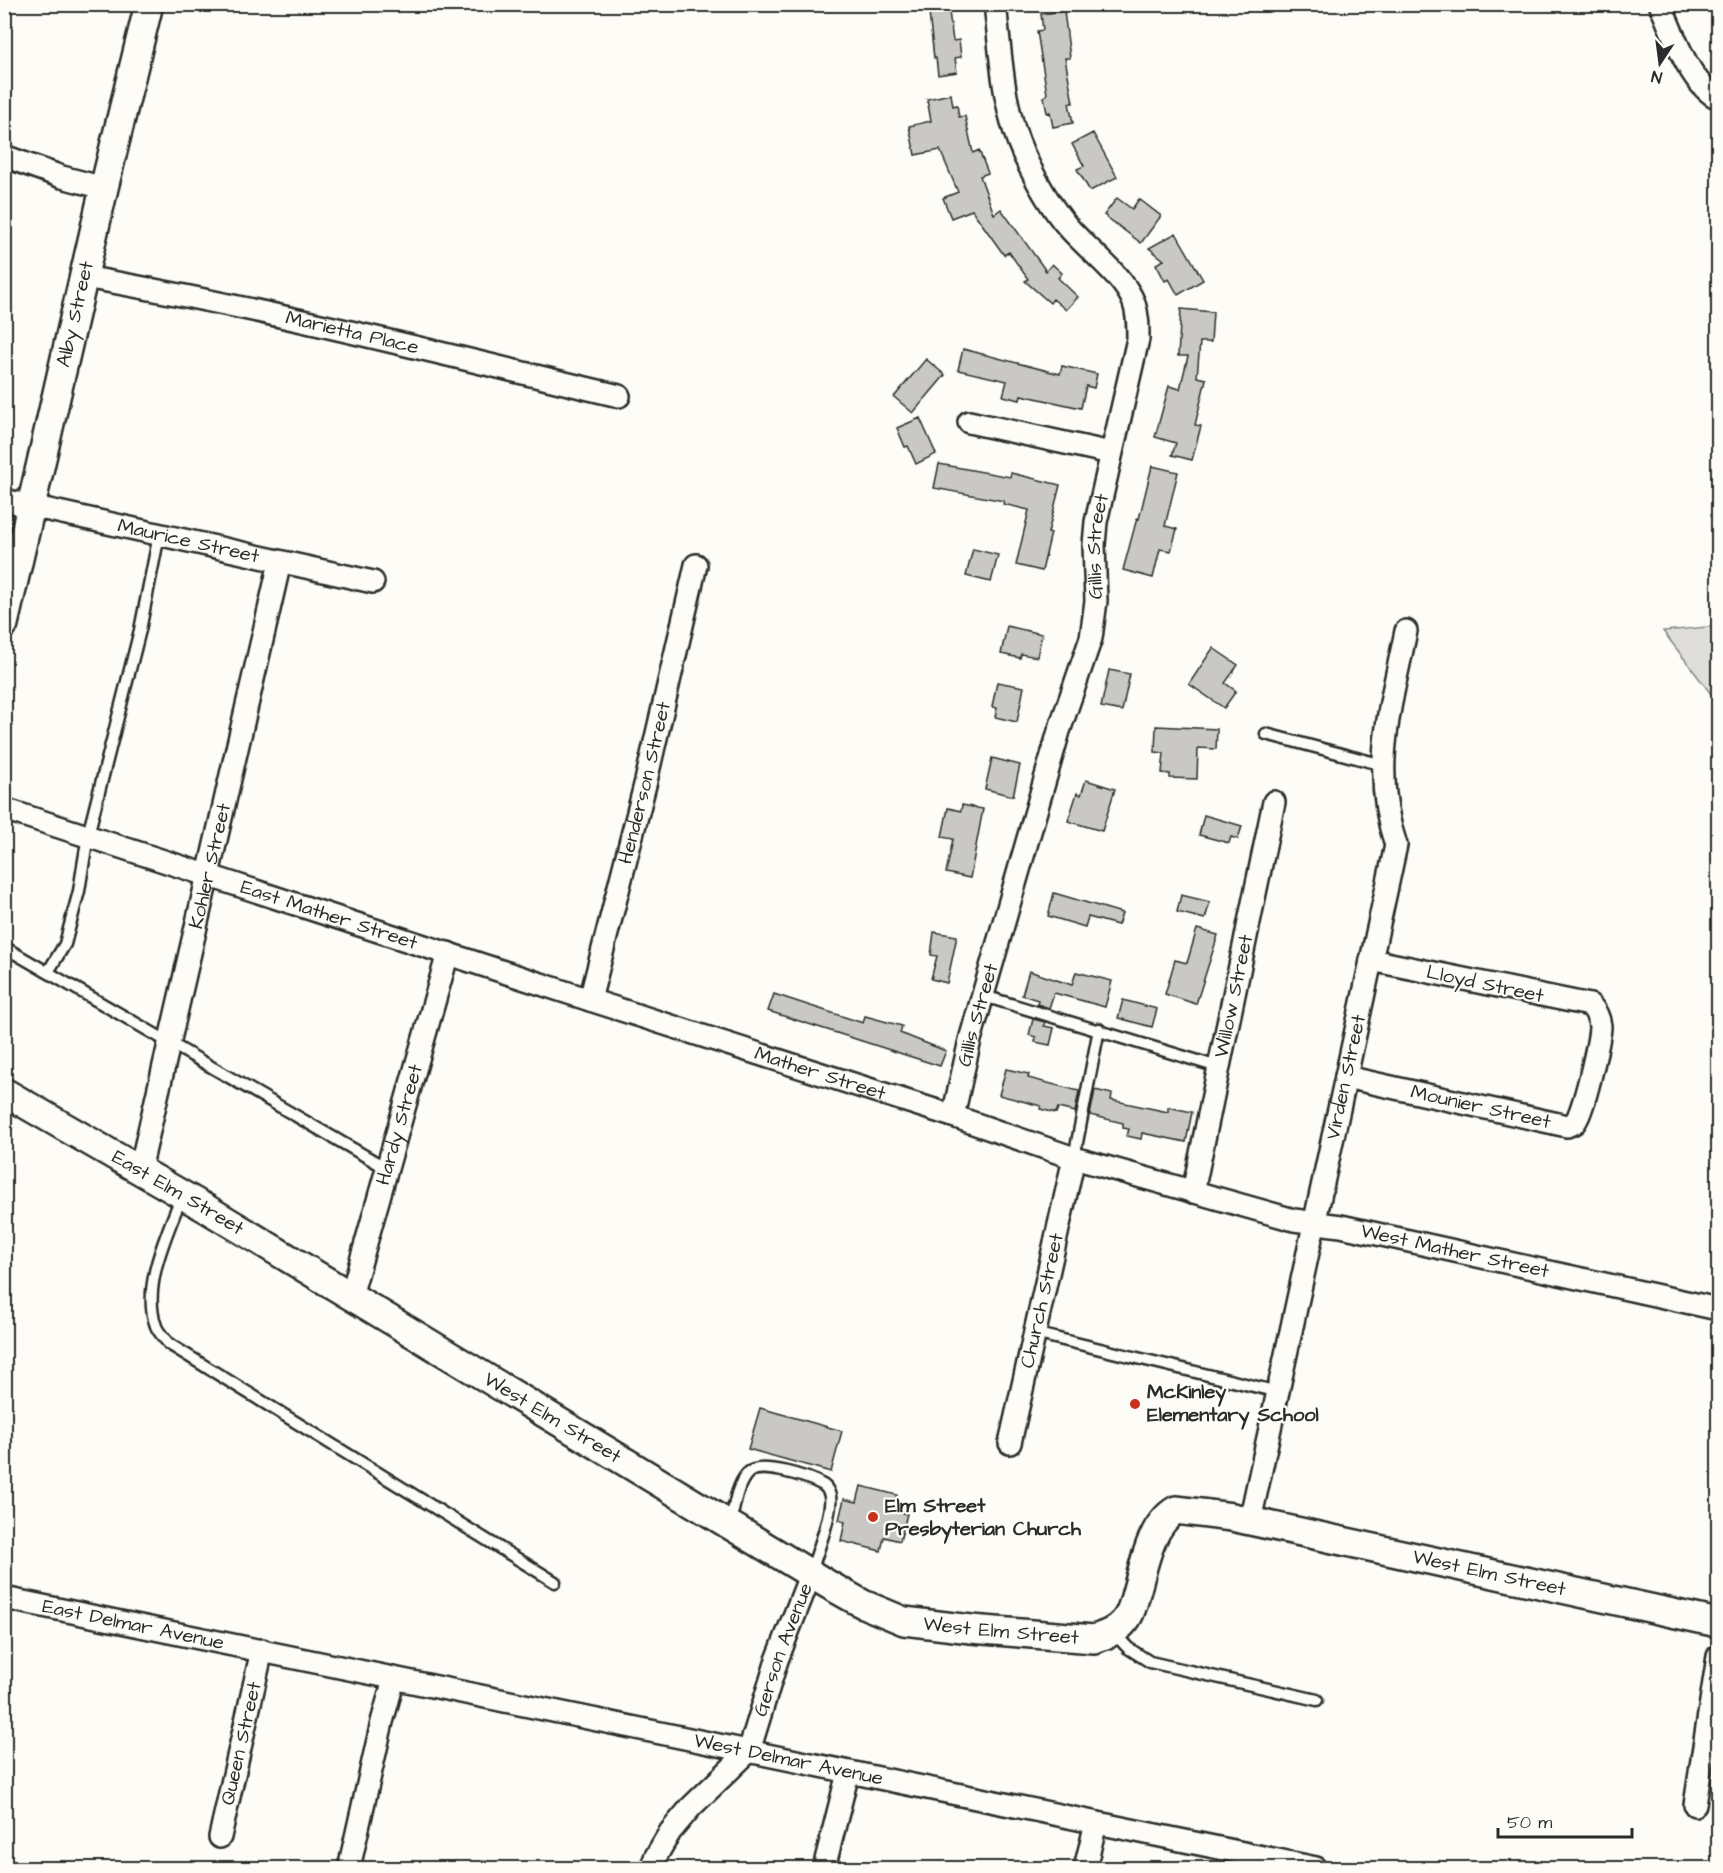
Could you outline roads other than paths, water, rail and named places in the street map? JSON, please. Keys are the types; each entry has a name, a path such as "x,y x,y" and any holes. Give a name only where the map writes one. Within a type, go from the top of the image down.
{"street":[{"name":"Alby Street","path":"4,624 104,188 149,4"},
{"name":"Gillis Street","path":"953,1116 962,1071 1059,731 1091,638 1096,601 1094,545 1096,522 1138,339 1138,320 1133,302 1116,276 1091,252 1052,206 1022,150 1006,97 995,4"},
{"path":"1660,4 1691,72 1701,86 1719,98"},
{"path":"4,156 62,177 104,188"},
{"name":"Marietta Place","path":"84,277 137,286 360,335 619,396"},
{"path":"969,422 1111,453"},
{"name":"Maurice Street","path":"4,500 373,582"},
{"name":"Kohler Street","path":"140,1170 280,562"},
{"name":"Henderson Street","path":"590,1000 646,781 696,565"},
{"name":"Virden Street","path":"1250,1521 1396,845 1388,822 1383,786 1383,765 1387,721 1406,631"},
{"name":"Willow Street","path":"1193,1192 1274,802"},
{"name":"East Mather Street","path":"4,809 448,953"},
{"name":"Mather Street","path":"448,953 953,1116 1074,1158 1193,1192"},
{"name":"Hardy Street","path":"351,1296 448,953"},
{"name":"Lloyd Street","path":"1371,960 1590,1005 1597,1012"},
{"name":"Mounier Street","path":"1346,1077 1567,1126 1575,1122 1581,1110 1600,1027 1597,1012"},
{"name":"East Elm Street","path":"4,1092 183,1195 351,1296"},
{"name":"Church Street","path":"1010,1443 1074,1158"},
{"name":"West Mather Street","path":"1193,1192 1294,1220 1341,1226 1719,1309"},
{"name":"West Elm Street","path":"351,1296 863,1604 904,1621 1067,1638 1094,1639 1113,1632 1125,1622 1131,1611 1149,1550 1160,1524 1176,1510 1185,1510 1250,1521 1719,1623"},
{"name":"Gerson Avenue","path":"651,1869 670,1832 691,1807 749,1751 777,1660 811,1573"},
{"name":"East Delmar Avenue","path":"4,1598 262,1650"},
{"name":"West Delmar Avenue","path":"262,1650 1316,1869"},
{"name":"Queen Street","path":"220,1837 262,1650"},
{"path":"1695,1805 1719,1656"},
{"path":"349,1869 394,1679"},
{"path":"824,1869 848,1773"},
{"path":"1086,1869 1096,1823"}],"lane":[{"path":"4,10 6,4"},
{"path":"48,972 65,944 79,891 88,835 140,630 159,535"},
{"path":"1266,734 1383,765"},
{"path":"4,947 386,1168"},
{"path":"984,996 1099,1029 1218,1067"},
{"path":"1074,1158 1099,1029"},
{"path":"183,1195 156,1265 153,1296 152,1307 156,1327 169,1344 555,1582"},
{"path":"1034,1333 1278,1392"},
{"path":"730,1525 741,1483 748,1472 757,1468 766,1467 825,1486 830,1494 830,1506 811,1573"},
{"path":"1113,1632 1128,1648 1150,1662 1317,1700"}],"place":[{"name":"McKinley Elementary School","path":"1135,1404"},
{"name":"Elm Street Presbyterian Church","path":"873,1517"}]}
